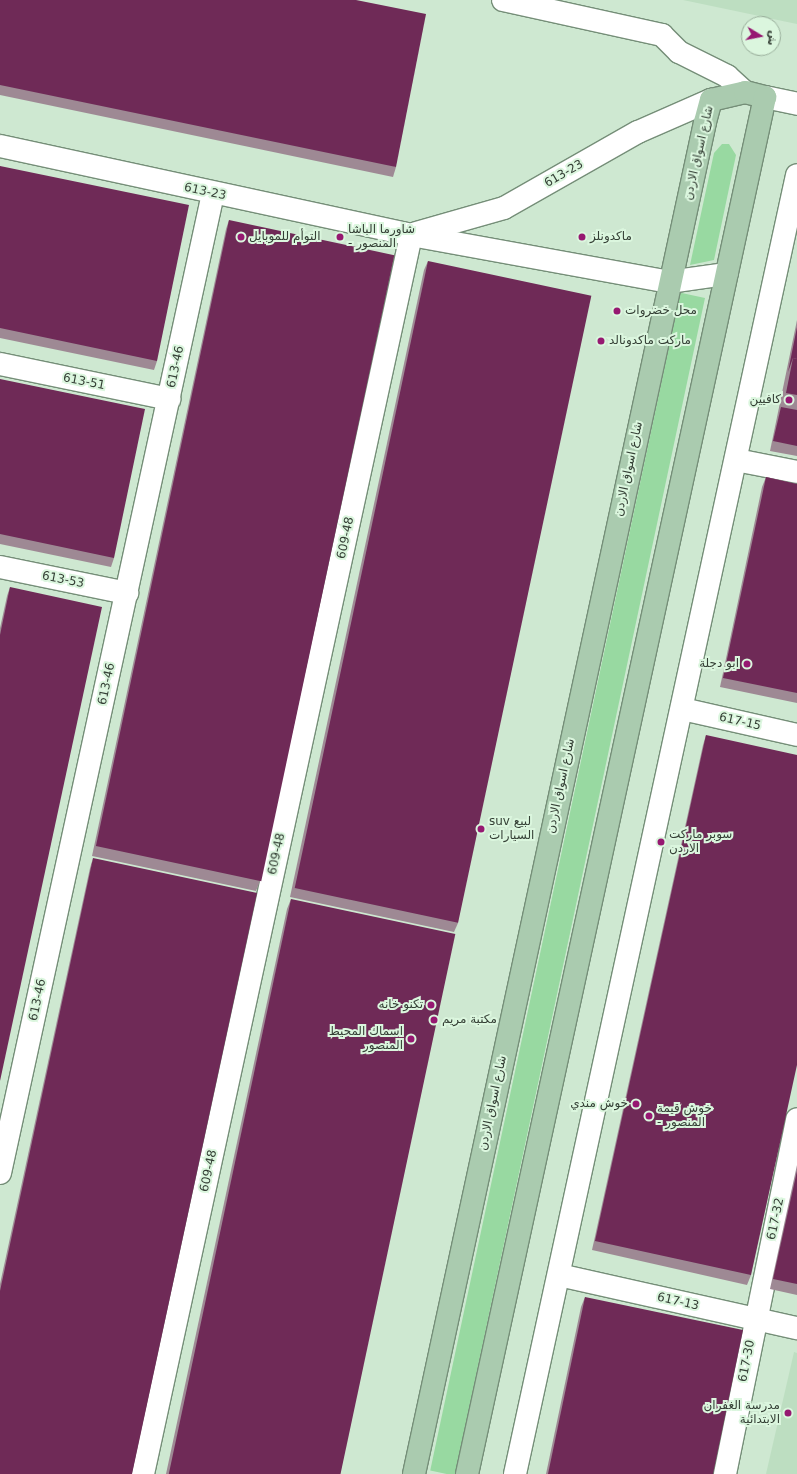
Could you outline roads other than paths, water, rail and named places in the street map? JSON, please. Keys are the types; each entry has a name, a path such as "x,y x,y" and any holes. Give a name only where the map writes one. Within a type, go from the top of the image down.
{"main road":[{"name":"شارع اسواق الاردن","path":"414,1474 669,282 711,100 755,94"},
{"path":"467,1474 726,274 755,94"}],"street":[{"path":"503,0 662,35 679,52 727,76 755,94 797,104"},
{"name":"613-23","path":"412,234 504,208 638,132 711,100"},
{"name":"613-23","path":"0,146 213,194 412,234 669,282 726,274"},
{"path":"515,1474 797,175"},
{"name":"613-46","path":"0,1173 213,194"},
{"name":"609-48","path":"143,1474 412,234"},
{"name":"613-51","path":"0,364 169,399"},
{"path":"736,460 797,472"},
{"name":"613-53","path":"0,567 127,593"},
{"name":"617-15","path":"682,709 797,735"},
{"name":"617-32","path":"754,1320 797,1119"},
{"name":"617-13","path":"558,1275 754,1320 797,1328"},
{"name":"617-30","path":"725,1474 754,1320"}],"place":[{"name":"التوأم للموبايل","path":"241,237"},
{"name":"شاورما الباشا - المنصور","path":"340,237"},
{"name":"ماكدونلز","path":"582,237"},
{"name":"محل خضروات","path":"617,311"},
{"name":"ماركت ماكدونالد","path":"601,341"},
{"name":"كافيين","path":"789,400"},
{"name":"ابو دجلة","path":"747,664"},
{"name":"suv لبيع السيارات","path":"481,829"},
{"name":"سوبر ماركت الاردن","path":"661,842"},
{"name":"تكنو خانه","path":"431,1005"},
{"name":"مكتبة مريم","path":"434,1020"},
{"name":"اسماك المحيط المنصور","path":"411,1039"},
{"name":"خوش مندي","path":"636,1104"},
{"name":"خوش قيمة - المنصور","path":"649,1116"},
{"name":"مدرسة الغفران الابتدائية","path":"788,1413"}]}
